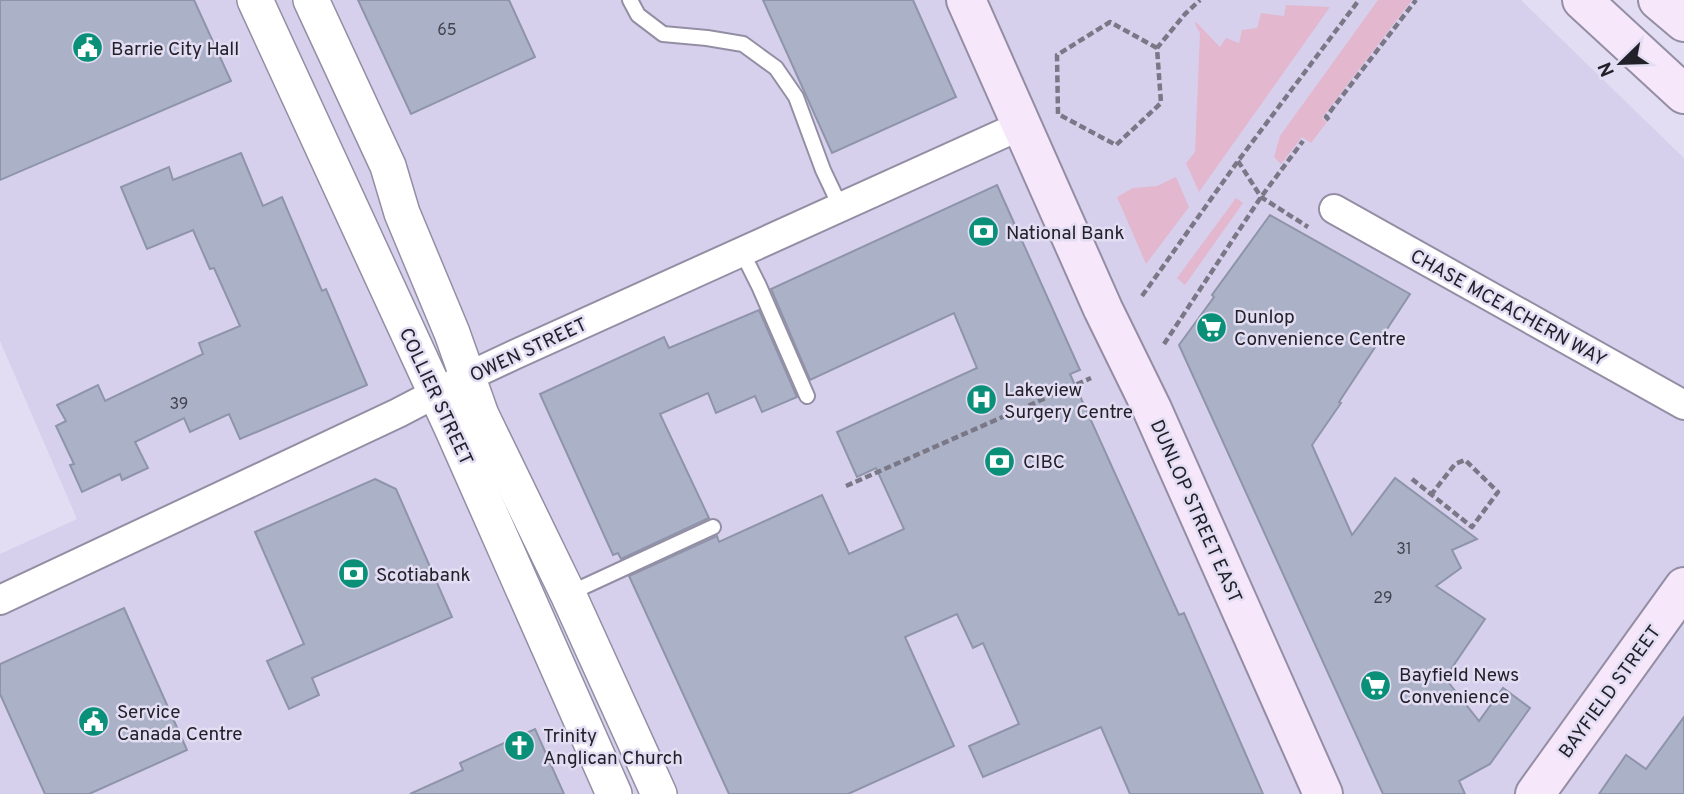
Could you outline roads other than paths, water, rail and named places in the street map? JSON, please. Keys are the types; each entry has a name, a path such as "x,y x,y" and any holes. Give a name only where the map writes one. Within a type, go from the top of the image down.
{"main road":[{"name":"DUNLOP STREET EAST","path":"966,0 1323,794"},
{"path":"1582,0 1684,94"},
{"path":"1658,0 1684,22"},
{"name":"BAYFIELD STREET","path":"1535,794 1684,587"}],"street":[{"name":"COLLIER STREET","path":"255,0 548,641 614,794"},
{"name":"COLLIER STREET","path":"311,0 388,166 402,214 452,332 481,415 568,594 659,794"},
{"name":"OWEN STREET","path":"0,600 398,413 467,377 1022,125"},
{"name":"CHASE MCEACHERN WAY","path":"1334,209 1684,405"}],"lane":[{"path":"630,0 638,15 663,34 743,44 776,68 796,97 823,170 840,206"},
{"path":"742,253 760,286 807,396"},
{"path":"568,594 713,527"}],"place":[{"name":"Barrie City Hall","path":"88,48"},
{"name":"National Bank","path":"983,232"},
{"name":"Dunlop Convenience Centre","path":"1211,327"},
{"name":"Lakeview Surgery Centre","path":"981,400"},
{"name":"CIBC","path":"1000,461"},
{"name":"Scotiabank","path":"353,574"},
{"name":"Bayfield News Convenience","path":"1376,685"},
{"name":"Service Canada Centre","path":"94,722"},
{"name":"Trinity Anglican Church","path":"520,746"}]}
